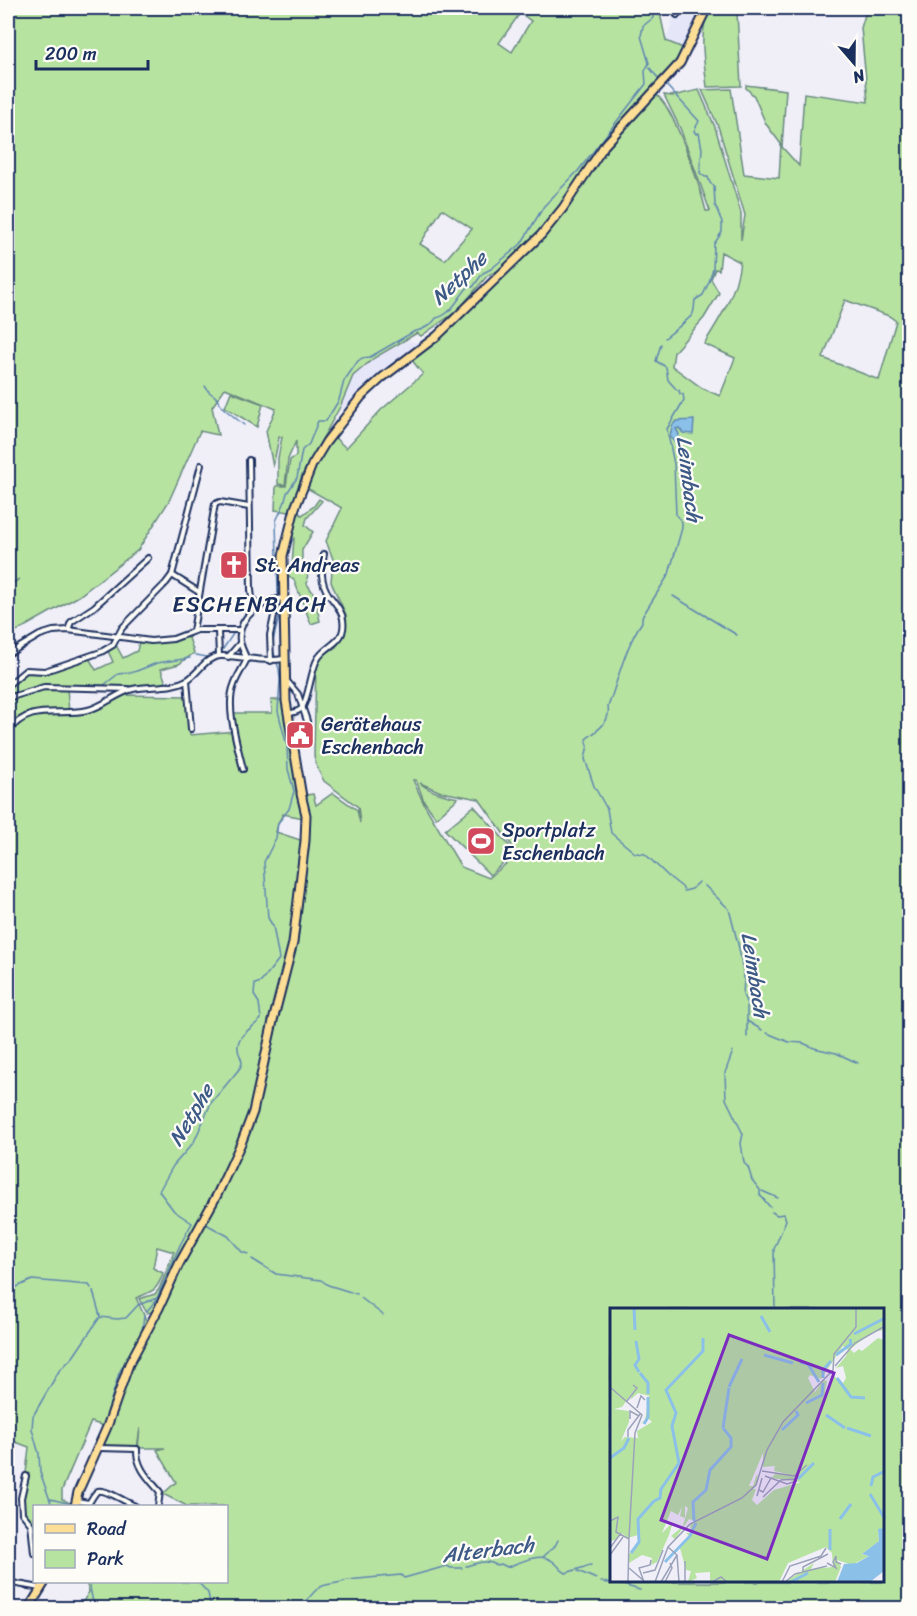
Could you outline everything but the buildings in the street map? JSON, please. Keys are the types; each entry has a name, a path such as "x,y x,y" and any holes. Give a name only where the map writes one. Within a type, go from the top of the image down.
{"main road":[{"path":"75,1504 84,1478 99,1448 126,1370 183,1257 217,1196 236,1154 255,1105 273,1020 293,943 306,815 297,777 284,679 277,660 282,598 282,556 305,479 326,442 361,397 373,385 437,336 541,235 563,208 604,146 680,63 707,8"},
{"path":"29,1608 43,1585"}],"street":[{"path":"677,15 680,8"},
{"path":"249,460 251,590 252,598 258,606"},
{"path":"8,685 26,670 45,671 101,652 113,645 122,627 172,575 201,465"},
{"path":"193,631 215,504 220,502 249,507"},
{"path":"287,713 296,712 303,706 316,662 321,654 337,641 343,627 342,615 323,584 324,554"},
{"path":"68,630 71,622 94,607 148,558"},
{"path":"172,575 199,592"},
{"path":"247,659 240,643 240,630 258,606 282,598"},
{"path":"8,698 44,687 132,689 160,687 187,680 207,662 219,656 277,660 270,635 274,616 273,600"},
{"path":"8,654 40,635 53,631 68,630 151,641 166,640 193,631 240,630"},
{"path":"218,631 219,656"},
{"path":"228,657 240,643"},
{"path":"243,769 232,716 232,696 234,684 247,659"},
{"path":"284,679 297,691 307,721"},
{"path":"187,680 191,729"},
{"path":"8,732 20,719 33,713 86,710 132,689"},
{"path":"99,1448 137,1449 136,1454 143,1472 160,1492 158,1505"},
{"path":"26,1476 21,1498 22,1513 31,1524 33,1543"},
{"path":"75,1504 89,1503 96,1492 101,1491 133,1505"},
{"path":"8,1599 12,1583 43,1585"},
{"path":"8,1605 13,1608"}],"shaded area":[{"path":"676,8 703,8 683,48 666,41"},
{"path":"430,338 347,411 340,407 353,376 374,358 408,341 416,342"}],"green space":[{"path":"8,8 656,8 660,13 666,41 683,48 678,59 627,117 564,202 526,248 504,268 488,275 457,311 421,336 417,333 374,358 353,376 340,407 302,475 290,512 275,510 276,486 286,486 290,460 296,456 296,441 288,459 285,485 278,484 278,458 282,437 279,437 273,467 266,431 276,409 225,388 212,407 218,435 200,431 169,501 138,550 79,596 8,636 8,588 19,579 8,586","holes":["520,13 531,21 512,52 499,43","442,209 472,229 445,260 420,244"]},
{"path":"710,8 752,8 750,13 737,12 741,86 707,87 703,36"},
{"path":"867,8 905,8 905,17 906,8 909,8 910,120 907,147 910,148 909,1608 79,1608 89,1592 86,1583 228,1583 228,1505 185,1505 163,1494 176,1482 157,1450 165,1448 138,1448 140,1428 137,1448 102,1446 134,1358 156,1322 258,1102 271,1039 248,1120 155,1311 147,1313 139,1299 155,1294 159,1289 174,1252 157,1247 153,1268 163,1273 159,1284 154,1290 136,1298 148,1324 125,1365 104,1426 91,1422 62,1490 62,1499 72,1504 33,1505 33,1523 24,1513 23,1499 29,1447 13,1441 8,1454 8,699 46,688 67,688 69,713 86,712 123,695 186,696 190,735 236,731 233,713 272,713 271,700 283,700 304,818 283,814 276,832 309,843 306,795 313,794 316,805 333,793 357,810 360,823 358,807 324,781 314,756 316,664 319,658 336,647 345,635 346,615 331,582 333,559 326,541 342,508 305,487 328,442 333,436 346,448 381,410 423,374 411,359 444,332 534,247 581,187 620,131 655,94 662,101 678,130 706,211 710,211 680,128 664,95 672,96 699,90 715,127 741,213 741,240 745,215 718,126 702,90 731,89 744,174 779,178 781,144 766,124 754,96 746,85 786,90 782,147 799,166 804,93 868,102 861,28","holes":["721,252 740,262 731,295 704,344 735,358 720,396 702,388 672,366 674,352 704,318 719,293 711,279 715,269 719,270","845,300 889,316 896,321 879,380 823,358","413,780 416,780 424,801 436,818 458,798 433,791 420,783 441,792 479,799 518,854 489,878 461,867 424,804"]},
{"path":"231,392 263,404 257,427 225,407"},
{"path":"319,499 322,501 307,518 305,525 313,532 302,550 302,562 308,567 307,584 314,594 320,621 311,624 294,580 284,574 286,567 292,566 294,538 290,534 297,512 302,515"},
{"path":"188,635 194,653 179,664 161,669 166,683 131,687 44,686 8,697 8,686 26,671 46,673 89,658 96,670 113,662 108,651 116,645 123,658 137,651 139,642 151,643"},
{"name":"Sportplatz Eschenbach","path":"474,806 515,852 490,875 445,830"}],"water":[{"path":"694,420 693,434 683,433 679,428 676,429 679,434 677,445 670,437 672,426 676,421"}],"waterway":[{"name":"Netphe","path":"278,594 276,521 287,493 297,478 302,450 309,444 318,421 326,421 339,400 344,381 358,361 370,357 442,316 469,286 473,287 483,273 521,244 544,206 578,171 646,84 645,71 649,63 641,36 643,26 653,18 652,8"},
{"name":"Leimbach","path":"649,67 658,78"},
{"name":"Leimbach","path":"665,338 692,315 695,300 703,295 713,269 714,244 722,232 722,222 715,205 714,186 708,177 700,173 702,149 699,133 696,134 694,131 699,121 666,85"},
{"name":"Leimbach","path":"661,344 656,361 666,367 668,380 679,390 680,394 683,394 684,400 667,429 674,464 676,515 682,522 682,528 669,574 642,617 642,622 627,652 608,707 607,718 602,726 586,739 588,745 585,759 594,786 607,809 611,833 635,853 645,854 684,891 692,889 699,882"},
{"path":"205,386 222,407 244,425"},
{"path":"673,596 737,635"},
{"name":"Netphe","path":"52,1505 40,1472 39,1454 32,1429 33,1416 59,1371 73,1357 100,1317 126,1318 138,1305 157,1298 192,1223 174,1211 159,1191 173,1166 194,1142 211,1103 240,1068 242,1063 238,1044 246,1032 261,1019 259,1003 254,995 255,984 261,982 279,959 273,926 268,918 264,862 276,838 278,823 289,809 294,791 288,769 287,746 278,711 280,680 273,650 279,617 278,604"},
{"path":"221,652 233,634"},
{"path":"196,655 207,657"},
{"path":"66,686 104,685 118,674 134,672 157,663 190,658"},
{"name":"Leimbach","path":"704,885 729,909 744,979 743,995 747,1004 747,1037"},
{"path":"747,1021 762,1030"},
{"path":"767,1033 789,1042 803,1043 836,1053 858,1063"},
{"name":"Leimbach","path":"733,1051 725,1073 726,1099 743,1134 741,1143 744,1163 760,1190 760,1195 770,1207"},
{"path":"762,1191 778,1198"},
{"name":"Leimbach","path":"772,1212 777,1215 784,1214 786,1220 774,1249 775,1308"},
{"path":"204,1223 228,1236 242,1252 248,1254"},
{"path":"252,1259 276,1274 321,1280 328,1285 357,1294"},
{"path":"8,1291 32,1280 89,1285 91,1288"},
{"path":"93,1291 100,1316"},
{"path":"361,1298 383,1315"},
{"path":"147,1311 156,1300"},
{"path":"102,1431 119,1373 142,1331 144,1316"},
{"path":"92,1453 94,1445"},
{"name":"Alterbach","path":"51,1499 70,1504"},
{"name":"Alterbach","path":"91,1504 95,1505"},
{"path":"543,1557 558,1540"},
{"name":"Alterbach","path":"466,1566 485,1562 507,1567 538,1557 550,1559 566,1573 591,1565"},
{"name":"Alterbach","path":"347,1580 401,1575 404,1578 447,1566 462,1568"},
{"path":"578,1571 596,1579"},
{"name":"Alterbach","path":"301,1608 318,1588 345,1581"},
{"path":"601,1582 640,1590"},
{"name":"Netphe","path":"89,1583 94,1608"},
{"name":"Alterbach","path":"199,1583 208,1593 210,1603 218,1608"},
{"name":"Alterbach","path":"288,1608 298,1608"}],"place":[{"name":"St. Andreas","path":"234,565"},
{"name":"Gerätehaus Eschenbach","path":"300,735"},
{"name":"Sportplatz Eschenbach","path":"481,841"}],"district":[{"name":"ESCHENBACH","path":"250,604"}]}
